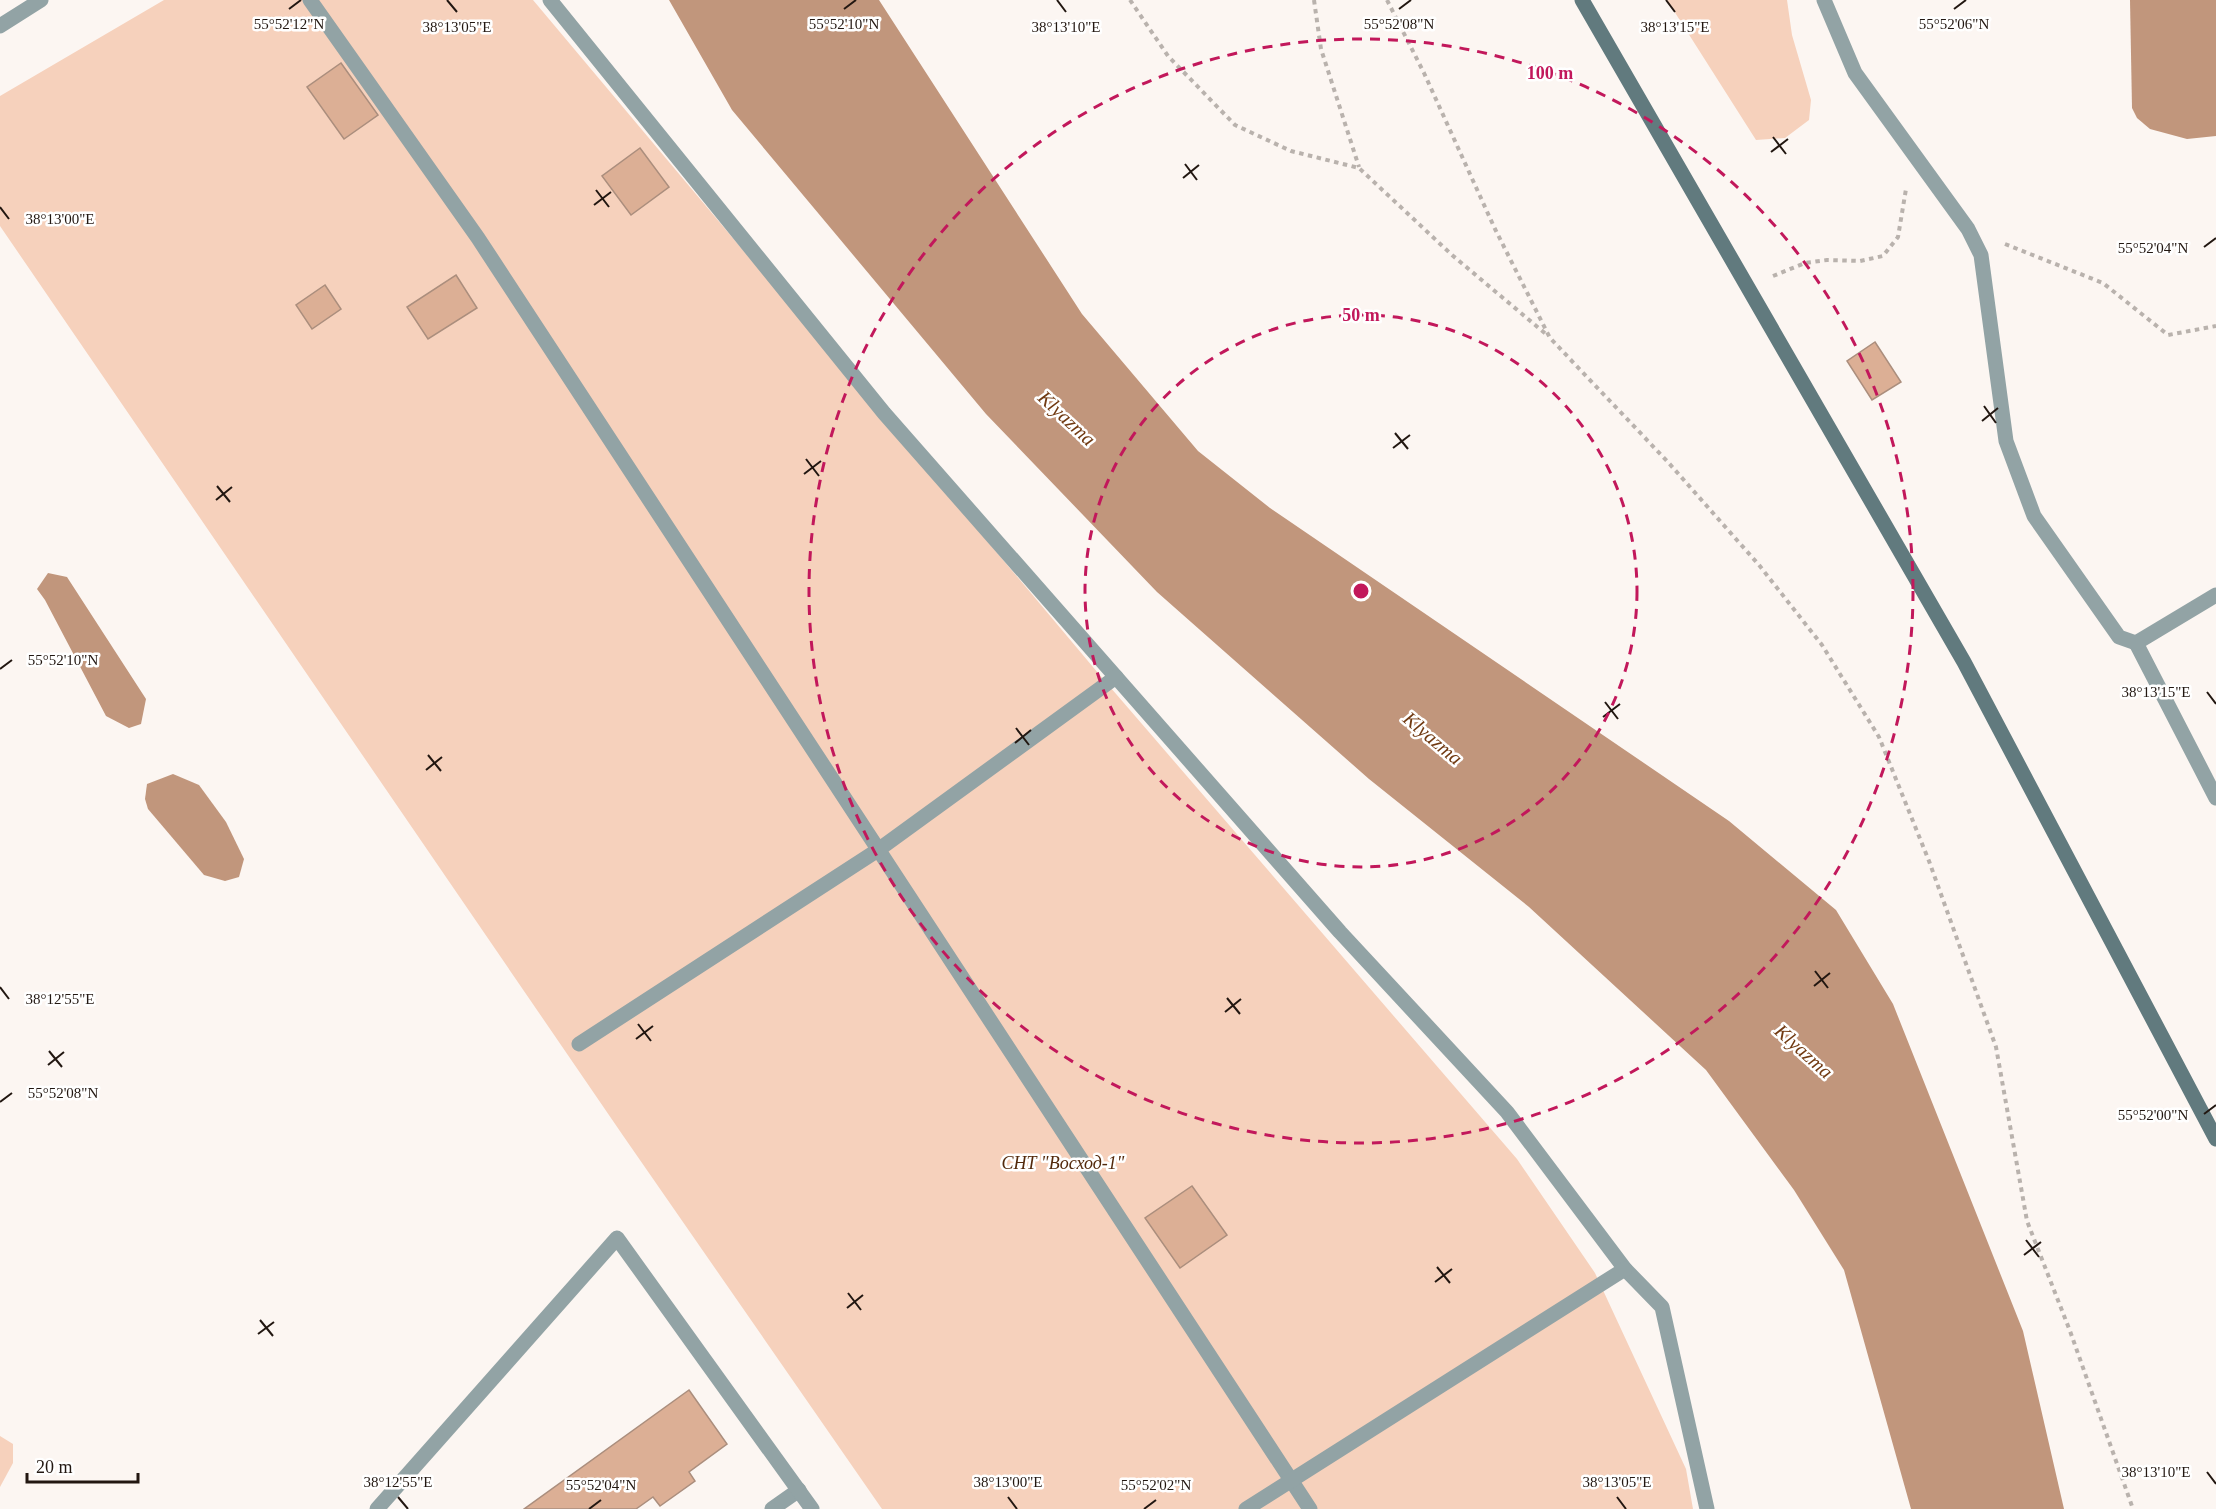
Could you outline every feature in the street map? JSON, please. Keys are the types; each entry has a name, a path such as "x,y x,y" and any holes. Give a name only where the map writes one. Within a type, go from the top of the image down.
{"street":[{"path":"0,26 41,0"},
{"path":"310,0 478,238 1310,1509"},
{"path":"550,0 884,413 1340,932 1507,1112 1625,1269 1662,1307 1707,1509"},
{"path":"1582,0 1964,662 2216,1138"},
{"path":"1824,0 1855,73 1968,229 1981,255 2006,441 2034,516 2119,637 2136,643 2216,798"},
{"path":"2136,643 2216,595"},
{"path":"579,1044 878,849 1116,677"},
{"path":"377,1509 617,1238 812,1509"},
{"path":"1246,1509 1625,1269"},
{"path":"772,1509 799,1490"}],"path":[{"path":"1130,0 1168,56 1235,125 1291,151 1359,168 1452,255 1550,338 1667,461 1759,565 1822,645 1879,737 1929,861 1996,1047 2027,1221 2070,1331 2133,1509"},
{"path":"1314,0 1321,49 1359,168"},
{"path":"1387,0 1424,73 1495,229 1550,338"},
{"path":"1770,278 1805,263 1827,260 1860,261 1883,256 1898,237 1904,206 1910,147"},
{"path":"1968,229 2103,283 2168,335 2216,327"}],"green space":[{"name":"СНТ \"Восход-1\"","path":"164,0 533,0 1098,673 1517,1159 1595,1273 1686,1469 1693,1509 882,1509 624,1137 0,226 0,96"},
{"path":"1667,0 1787,0 1792,35 1811,100 1809,120 1785,138 1756,140"},
{"path":"0,1436 13,1444 13,1463 0,1487"}],"water":[{"name":"Klyazma","path":"669,0 879,0 1082,314 1198,451 1270,508 1729,821 1836,910 1893,1004 2023,1331 2064,1509 1911,1509 1844,1270 1794,1190 1706,1070 1529,907 1369,779 1157,592 986,414 732,110"},
{"path":"2130,0 2216,0 2216,136 2187,139 2150,129 2137,118 2132,108"},
{"path":"48,573 67,577 146,699 141,724 129,728 106,716 37,589"},
{"path":"173,774 199,785 226,822 244,859 239,877 225,881 204,875 148,809 145,799 147,784"}],"building":[{"path":"341,63 378,115 344,139 307,87"},
{"path":"640,148 669,187 631,215 602,176"},
{"path":"456,275 477,308 428,339 407,307"},
{"path":"325,285 341,309 312,329 296,305"},
{"path":"1875,342 1901,382 1872,400 1847,361"},
{"path":"1192,1186 1227,1235 1180,1268 1145,1218"},
{"path":"689,1390 727,1444 689,1472 695,1481 660,1506 653,1497 636,1509 524,1509"}]}
